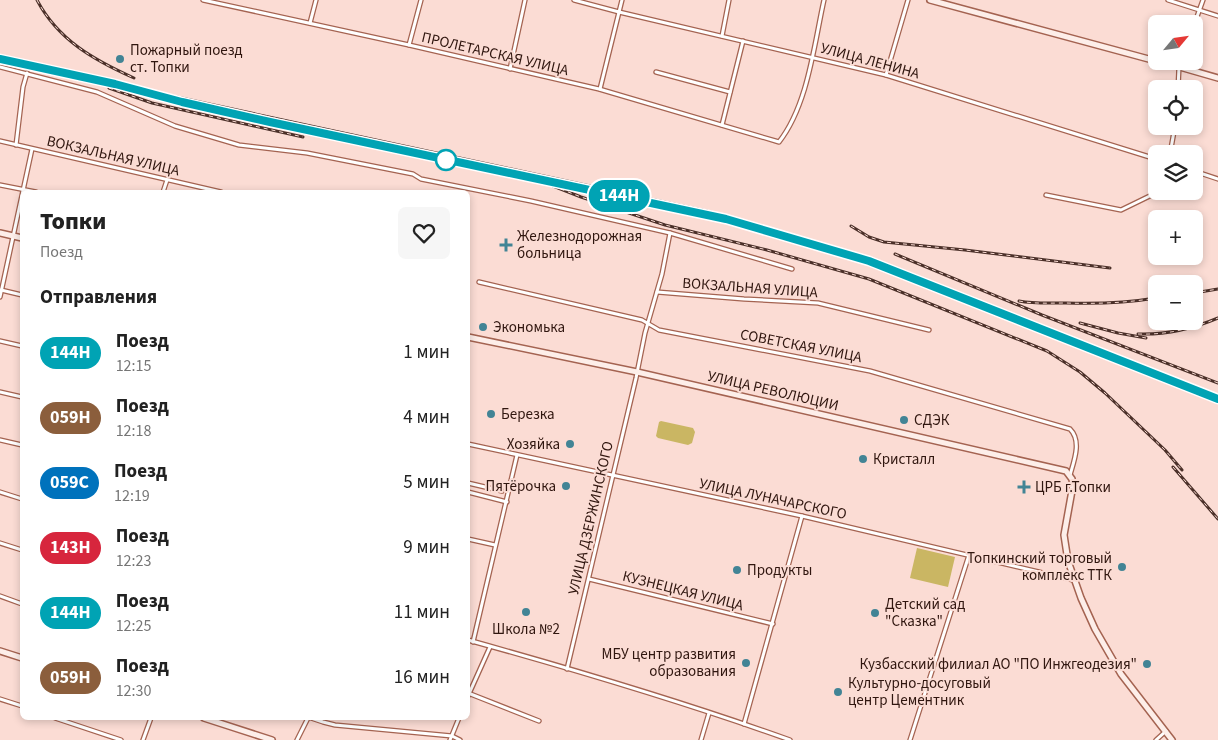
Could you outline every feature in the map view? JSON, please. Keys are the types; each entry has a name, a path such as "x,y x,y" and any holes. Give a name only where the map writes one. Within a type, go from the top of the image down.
{"street":[{"name":"ПРОЛЕТАРСКАЯ УЛИЦА","path":"203,0 600,89 779,142 795,115 811,56"},
{"path":"310,23 316,0"},
{"path":"410,45 421,0"},
{"path":"510,69 526,0"},
{"name":"УЛИЦА ЛЕНИНА","path":"574,0 886,75 1148,157"},
{"path":"600,89 622,0"},
{"path":"722,36 729,0"},
{"path":"811,56 824,0"},
{"path":"886,75 908,0"},
{"path":"930,0 1148,59"},
{"path":"1168,0 1218,16"},
{"path":"1180,0 1184,5"},
{"path":"1197,15 1203,0"},
{"path":"722,126 743,41"},
{"path":"0,67 97,92 175,126 239,145 307,152 413,174 421,180 531,201 670,233 792,269"},
{"path":"1196,70 1218,78"},
{"path":"656,72 730,92"},
{"path":"16,145 23,87 27,73"},
{"name":"ВОКЗАЛЬНАЯ УЛИЦА","path":"0,142 212,190"},
{"path":"0,185 23,190 32,149"},
{"path":"1203,174 1218,179"},
{"path":"164,190 167,180"},
{"path":"1046,195 1121,210 1148,197"},
{"path":"0,297 20,204"},
{"path":"0,233 20,238"},
{"name":"УЛИЦА ДЗЕРЖИНСКОГО","path":"567,669 670,233"},
{"name":"СОВЕТСКАЯ УЛИЦА","path":"479,282 642,320 659,330 870,371 1070,429 1076,440 1074,465 1070,476"},
{"path":"1,290 20,295"},
{"name":"ВОКЗАЛЬНАЯ УЛИЦА","path":"657,292 818,303 928,330"},
{"name":"УЛИЦА РЕВОЛЮЦИИ","path":"470,337 637,372 1062,470 1070,476"},
{"path":"0,341 20,346"},
{"path":"0,392 20,397"},
{"path":"0,440 20,445"},
{"name":"УЛИЦА ЛУНАЧАРСКОГО","path":"470,444 802,516 1074,580"},
{"path":"473,642 517,455"},
{"path":"1070,476 1073,485 1064,535 1066,552 1074,580 1088,615 1121,674 1172,740"},
{"path":"470,483 502,491"},
{"path":"0,492 20,498"},
{"path":"470,493 507,502"},
{"path":"744,724 802,516"},
{"path":"470,539 495,545"},
{"path":"0,543 20,549"},
{"path":"910,740 969,555"},
{"name":"КУЗНЕЦКАЯ УЛИЦА","path":"588,579 773,624"},
{"path":"0,596 20,603"},
{"path":"470,641 709,713 790,740"},
{"path":"470,690 490,647"},
{"path":"0,651 20,657"},
{"path":"470,695 539,721"},
{"path":"0,699 20,705"},
{"path":"701,740 709,713"},
{"path":"61,720 121,740"},
{"path":"143,740 150,720"},
{"path":"210,720 272,740"},
{"path":"297,740 308,720"},
{"path":"316,720 334,725 452,736 460,740"},
{"path":"450,740 458,720"},
{"path":"1156,740 1166,731"}],"shaded area":[{"path":"659,422 693,428 695,432 692,443 688,445 658,438 656,436"},
{"path":"917,548 955,557 948,587 910,578"}],"railway":[{"path":"37,0 55,27 66,38 91,56 134,78"},
{"path":"0,59 732,218 892,267 1218,397"},
{"path":"109,88 152,103 303,137"},
{"path":"553,186 665,225 767,250 869,279 1047,351 1080,372 1105,393 1165,450 1182,470"},
{"path":"851,226 869,237 884,242 1110,268"},
{"path":"895,254 1042,315 1218,383"},
{"path":"1203,292 1218,289"},
{"path":"1019,301 1030,303 1100,303 1148,299"},
{"path":"1138,334 1179,330 1218,318"},
{"path":"1080,323 1146,338"},
{"path":"1173,467 1218,519"}],"train":[{"name":"144Н","path":"0,59 115,84 182,102 270,122 726,219 869,261 1218,399"}],"place":[{"name":"Пожарный поезд ст. Топки","path":"120,59"},
{"name":"Железнодорожная больница","path":"506,245"},
{"name":"Экономька","path":"483,327"},
{"name":"Березка","path":"491,414"},
{"name":"СДЭК","path":"904,420"},
{"name":"Хозяйка","path":"570,444"},
{"name":"Кристалл","path":"863,459"},
{"name":"Пятёрочка","path":"566,486"},
{"name":"ЦРБ г.Топки","path":"1024,487"},
{"name":"Топкинский торговый комплекс ТТК","path":"1122,567"},
{"name":"Продукты","path":"737,570"},
{"name":"Школа №2","path":"526,612"},
{"name":"Детский сад \"Сказка\"","path":"875,613"},
{"name":"МБУ центр развития образования","path":"746,663"},
{"name":"Кузбасский филиал АО \"ПО Инжгеодезия\"","path":"1147,664"},
{"name":"Культурно-досуговый центр Цементник","path":"838,692"}]}
